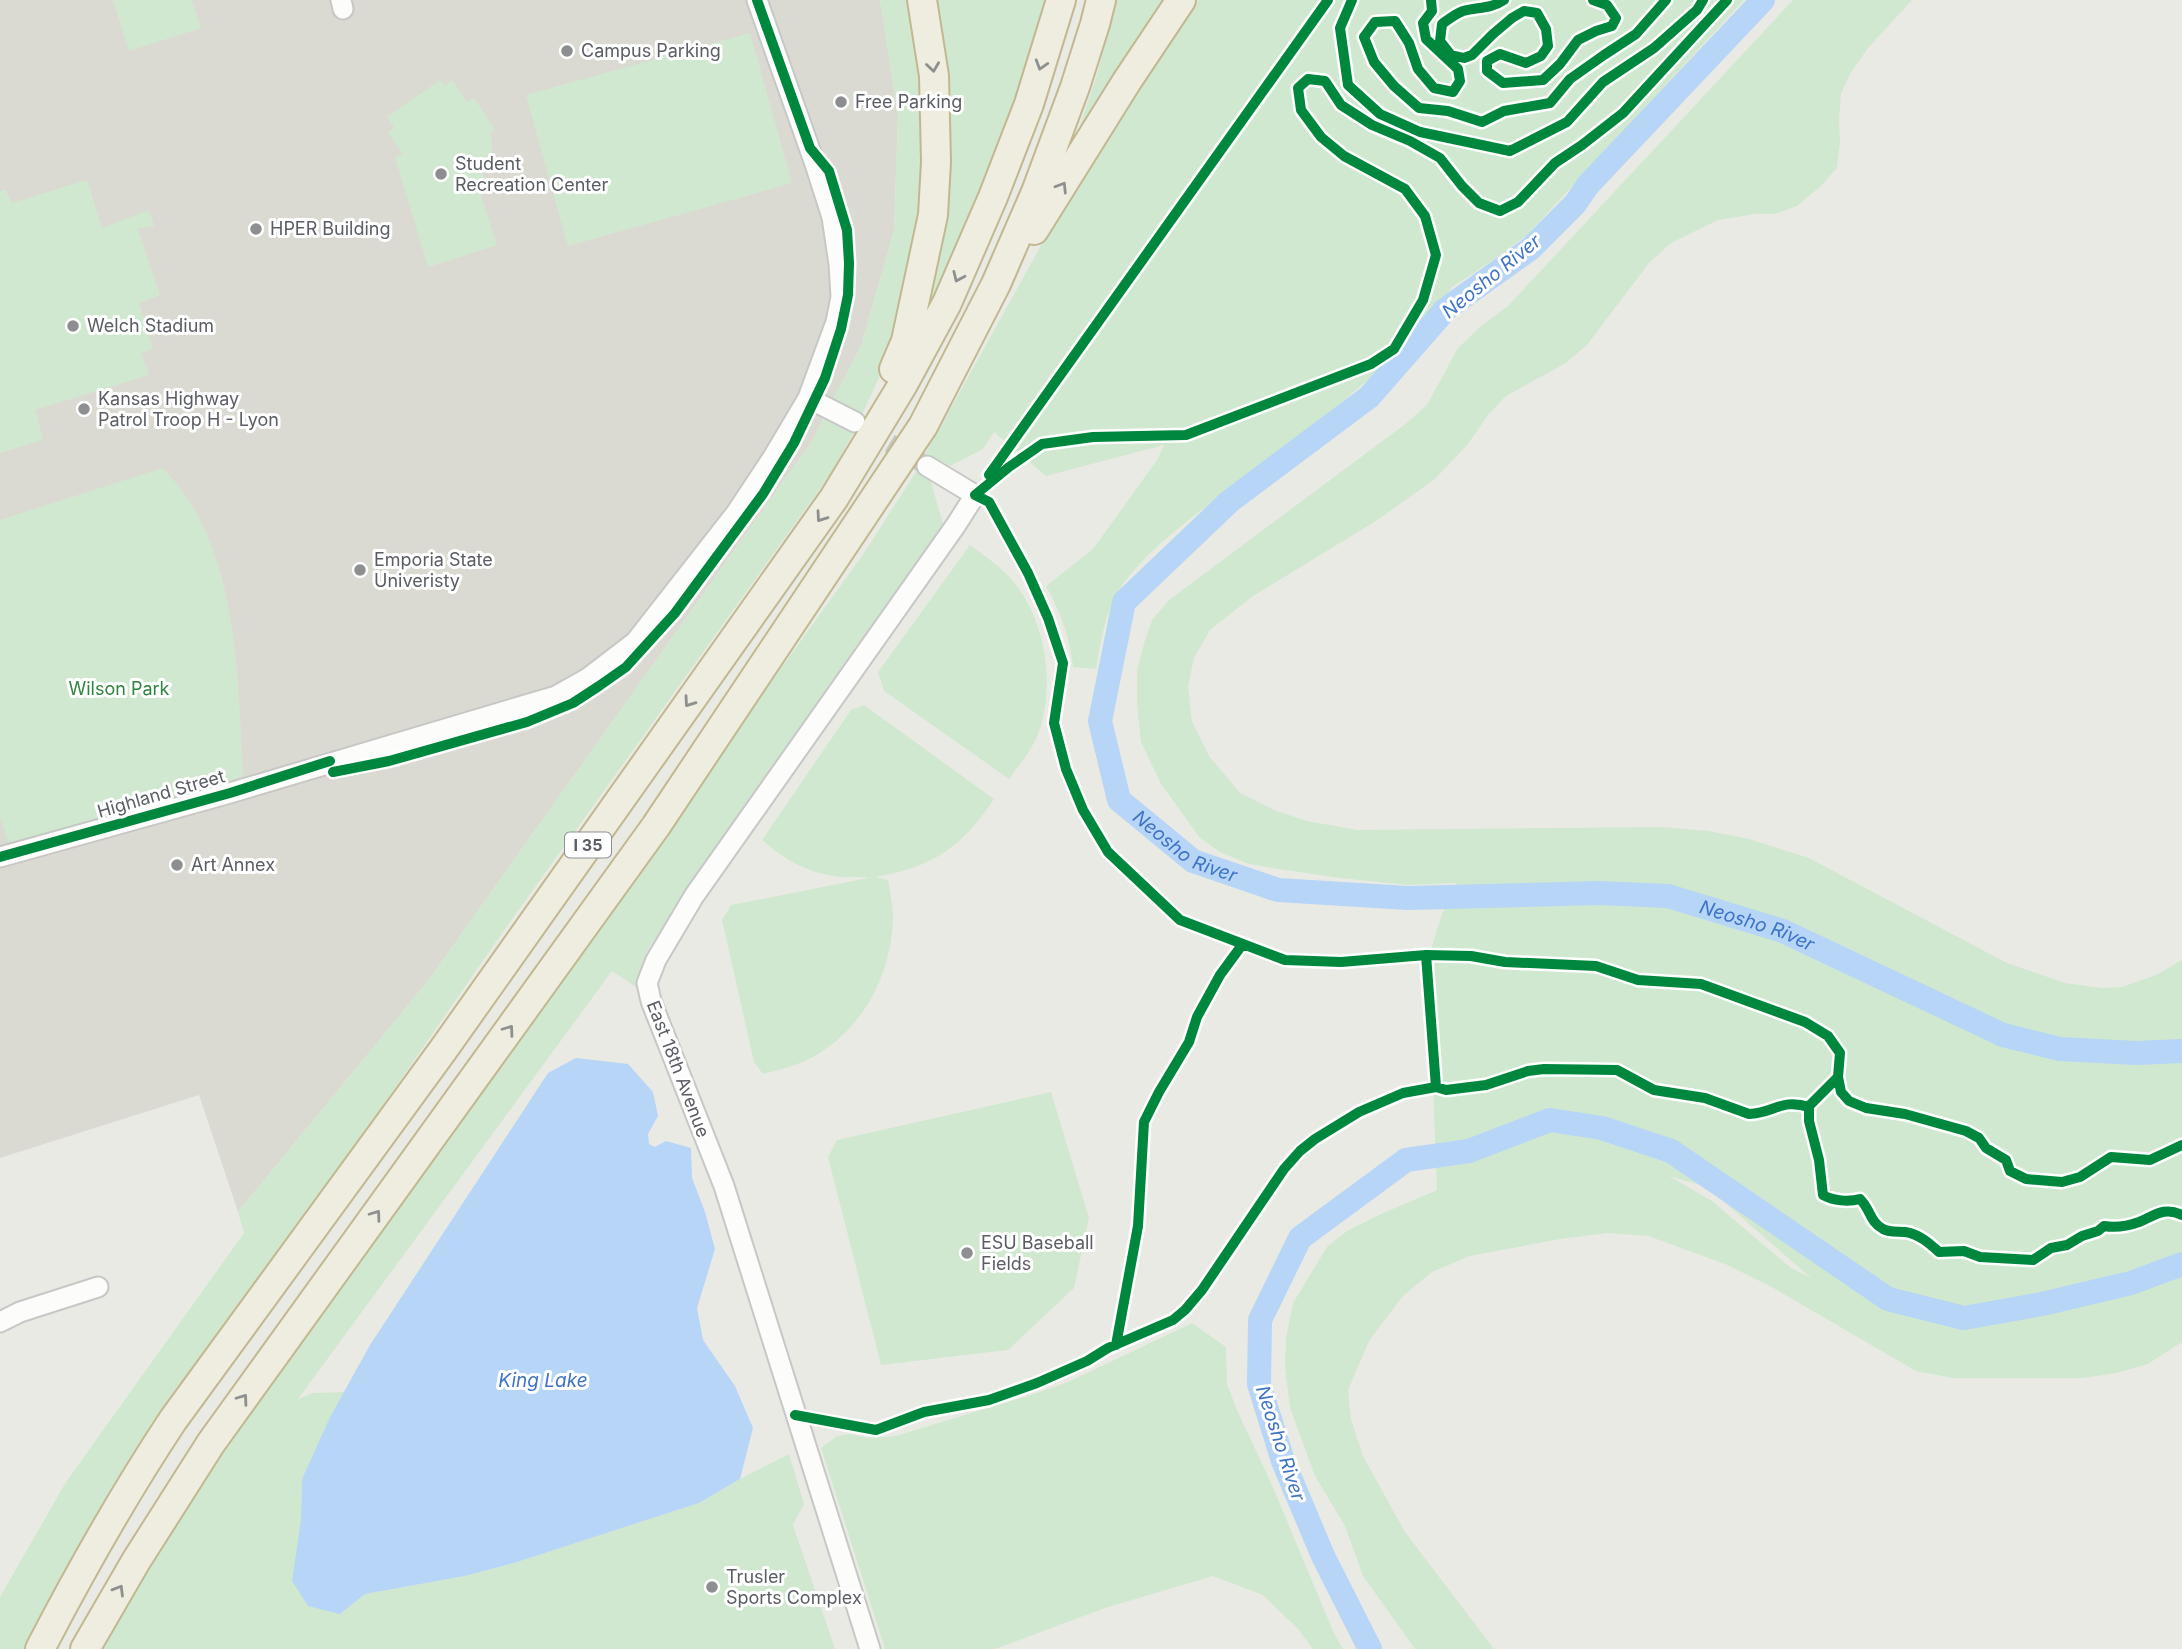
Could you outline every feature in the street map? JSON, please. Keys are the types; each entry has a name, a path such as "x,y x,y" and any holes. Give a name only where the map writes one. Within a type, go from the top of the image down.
{"highway":[{"path":"849,471 906,341 933,215 936,162 934,76 922,0"},
{"name":"I 35","path":"40,1649 132,1481 173,1420 459,1028 827,509 902,386 947,303 993,197 1029,104 1061,0"},
{"name":"I 35","path":"85,1649 136,1561 211,1443 648,837 923,426 996,284 1036,192 1070,100 1101,0"},
{"path":"996,284 1050,206 1127,80 1181,0"}],"street":[{"name":"Highland Street","path":"1,852 230,793 330,761 556,696 588,678 635,642 736,513 773,457 808,398 836,322 841,297 832,217 816,164 757,0"},
{"path":"808,398 855,422"},
{"name":"East 18th Avenue","path":"870,1649 724,1186 665,1041 647,983 656,960 694,896 975,495 927,466"},
{"path":"0,1322 20,1312 98,1287"}],"shaded area":[{"name":"Emporia State Univeristy","path":"0,0 880,0 898,116 894,231 861,346 812,441 428,981 238,1212 199,1095 0,1158"}],"green space":[{"path":"113,0 192,0 201,28 129,51"},
{"path":"880,0 913,0 929,166 912,276 883,369 860,419 832,401 861,346 894,231 898,116"},
{"path":"927,0 1048,0 1008,125 976,206 920,324"},
{"path":"1116,0 1176,0 1085,136 1078,131 1097,75"},
{"path":"1198,0 1744,0 1527,235 1452,287 1438,308 1390,360 1339,405 1152,551 1127,578 1113,601 1096,669 1073,667 1064,625 1046,586 1093,549 1157,460 1164,445 1046,476 994,432 983,449 950,466 926,453 1075,184 1115,119"},
{"path":"1793,0 1912,0 1868,48 1850,74 1841,94 1837,168 1821,186 1797,206 1775,214 1718,220 1671,243 1649,263 1587,345 1566,363 1506,396 1488,415 1468,444 1435,479 1376,521 1253,596 1210,630 1194,658 1188,687 1192,721 1209,756 1240,793 1274,810 1307,821 1358,830 1661,827 1709,831 1749,839 1809,858 2007,963 2065,983 2102,988 2122,987 2156,975 2182,960 2182,1342 2148,1364 2117,1373 2083,1378 1953,1378 1916,1371 1770,1286 1725,1264 1648,1236 1608,1233 1470,1256 1432,1272 1402,1297 1369,1341 1348,1390 1351,1419 1363,1456 1405,1532 1494,1649 1415,1649 1363,1576 1345,1526 1315,1476 1290,1408 1285,1368 1286,1338 1293,1303 1327,1247 1347,1231 1437,1190 1428,959 1442,914 1456,883 1408,885 1340,878 1249,864 1220,852 1200,838 1161,784 1141,742 1137,670 1152,620 1169,600 1404,425 1427,405 1458,348 1508,306","holes":["1669,1176 1707,1187 1811,1278 1791,1268 1712,1201"]},
{"path":"750,33 792,183 568,246 526,95"},
{"name":"Student Recreation Center","path":"440,80 445,86 452,80 467,102 474,98 495,130 490,132 490,157 481,171 485,178 477,183 497,245 428,267 395,157 403,154 388,133 394,127 387,117"},
{"name":"Welch Stadium","path":"87,180 102,228 149,210 154,226 138,229 160,295 139,303 153,349 141,353 149,375 35,410 43,440 0,453 0,191 5,190 12,203"},
{"path":"825,416 854,432 832,472 498,939 321,1195 132,1457 70,1560 25,1649 0,1649 0,1597 66,1482 244,1233 238,1212 428,981 812,441"},
{"path":"919,467 928,472 944,527 715,850 647,951 642,964 639,989 612,971 298,1399 313,1393 344,1392 302,1479 301,1520 340,1614 365,1594 465,1576 517,1562 699,1503 789,1454 804,1504 793,1525 835,1649 100,1649 197,1480 864,553"},
{"name":"Wilson Park","path":"163,468 196,513 213,549 222,579 238,679 243,776 9,845 0,816 0,520"},
{"path":"970,545 1002,570 1024,596 1040,633 1044,654 1046,695 1038,734 1009,779 884,691 878,672"},
{"path":"864,705 994,799 970,830 944,852 914,867 876,877 888,880 893,917 887,960 870,1000 859,1017 828,1048 787,1068 763,1074 754,1062 722,920 731,905 868,878 841,877 808,869 789,860 762,840 851,710"},
{"name":"ESU Baseball Fields","path":"1051,1092 1089,1218 1074,1288 1008,1350 881,1365 828,1157 837,1140"},
{"path":"1192,1323 1226,1347 1227,1384 1237,1410 1343,1649 1313,1649 1298,1629 1263,1595 1213,1576 1105,1608 995,1649 885,1649 821,1448 837,1436 896,1436 1040,1392 1068,1382"}],"water":[{"name":"King Lake","path":"576,1058 628,1064 653,1092 658,1116 648,1134 649,1144 655,1147 666,1141 691,1148 692,1178 715,1249 697,1308 703,1340 735,1386 753,1428 740,1479 699,1503 517,1562 465,1576 365,1594 340,1614 308,1606 292,1581 301,1520 302,1479 330,1417 370,1345 548,1073"}],"waterway":[{"name":"Neosho River","path":"1763,0 1588,185 1575,204 1530,249 1446,309 1369,397 1230,501 1124,602 1100,721 1119,800 1193,861 1278,890 1408,898 1599,893 1668,896 1783,931 2003,1035 2060,1049 2137,1053 2182,1051"},
{"name":"Neosho River","path":"1370,1649 1323,1556 1283,1461 1259,1384 1260,1320 1300,1238 1406,1160 1469,1151 1550,1120 1602,1128 1671,1151 1888,1299 1964,1318 2042,1304 2131,1283 2182,1264"}],"tunnel":[{"path":"865,428 927,466"}],"cycle path":[{"path":"333,772 389,761 527,722 573,703 626,667 675,613 763,494 794,443 825,378 841,329 848,295 847,230 829,171 810,148 757,0"},
{"path":"989,475 1328,0"},
{"path":"1352,0 1340,28 1348,85 1380,114 1420,132 1510,151 1567,122 1603,82 1654,48 1697,10 1703,0"},
{"path":"1431,0 1432,11 1423,23 1426,39 1458,69 1460,81 1453,92 1434,88 1418,69 1409,43 1395,21 1375,22 1364,37 1374,62 1394,86 1419,108 1448,111 1482,122 1504,111 1550,103 1570,79 1636,34 1666,0"},
{"path":"1504,0 1463,11 1452,17 1442,24 1440,41 1451,55 1464,58 1472,55 1512,18 1524,11 1537,13 1546,29 1548,46 1541,56 1526,63 1500,54 1487,61 1487,71 1503,83 1543,80 1560,64 1578,40 1612,26 1616,18 1607,5 1593,0"},
{"path":"975,495 1042,444 1093,437 1186,435 1371,364 1394,349 1423,300 1436,255 1425,216 1405,189 1344,156 1321,137 1301,110 1298,88 1308,79 1325,81 1341,105 1372,125 1410,141 1440,158 1479,203 1500,211 1518,202 1555,163 1623,113 1727,0"},
{"path":"975,495 989,502 1028,573 1048,618 1063,663 1054,723 1066,769 1083,810 1108,852 1180,920 1285,960 1341,962 1426,955 1471,956 1505,962 1596,966 1638,980 1701,984 1805,1022 1828,1036 1840,1053 1838,1077 1841,1092 1849,1101 1866,1108 1905,1114 1966,1131 2006,1160 2010,1171 2026,1179 2062,1182 2080,1177 2111,1157 2150,1160 2182,1145"},
{"path":"0,857 230,793 330,761"},
{"path":"1116,1345 1138,1226 1144,1122 1189,1042 1197,1017 1220,975 1242,945"},
{"path":"1426,955 1436,1087"},
{"path":"795,1415 876,1430 924,1412 989,1400 1037,1383 1173,1320 1202,1290 1284,1169 1300,1151 1359,1112 1403,1093 1436,1087 1446,1090 1486,1085 1528,1071 1544,1069 1617,1070 1654,1090 1705,1098 1749,1114 1791,1104 1809,1107"},
{"path":"1838,1077 1809,1106 1809,1121 1819,1160 1823,1195 1831,1199 1860,1199 1883,1229 1915,1235 1939,1252 1964,1251 1980,1257 2033,1260 2051,1248 2067,1245 2104,1226 2130,1225 2170,1211 2182,1215"}],"place":[{"name":"Campus Parking","path":"567,51"},
{"name":"Free Parking","path":"841,102"},
{"name":"Student Recreation Center","path":"441,174"},
{"name":"HPER Building","path":"256,229"},
{"name":"Welch Stadium","path":"73,326"},
{"name":"Kansas Highway Patrol Troop H - Lyon","path":"84,409"},
{"name":"Emporia State Univeristy","path":"360,570"},
{"name":"Art Annex","path":"177,865"},
{"name":"ESU Baseball Fields","path":"967,1253"},
{"name":"Trusler Sports Complex","path":"712,1587"}]}
